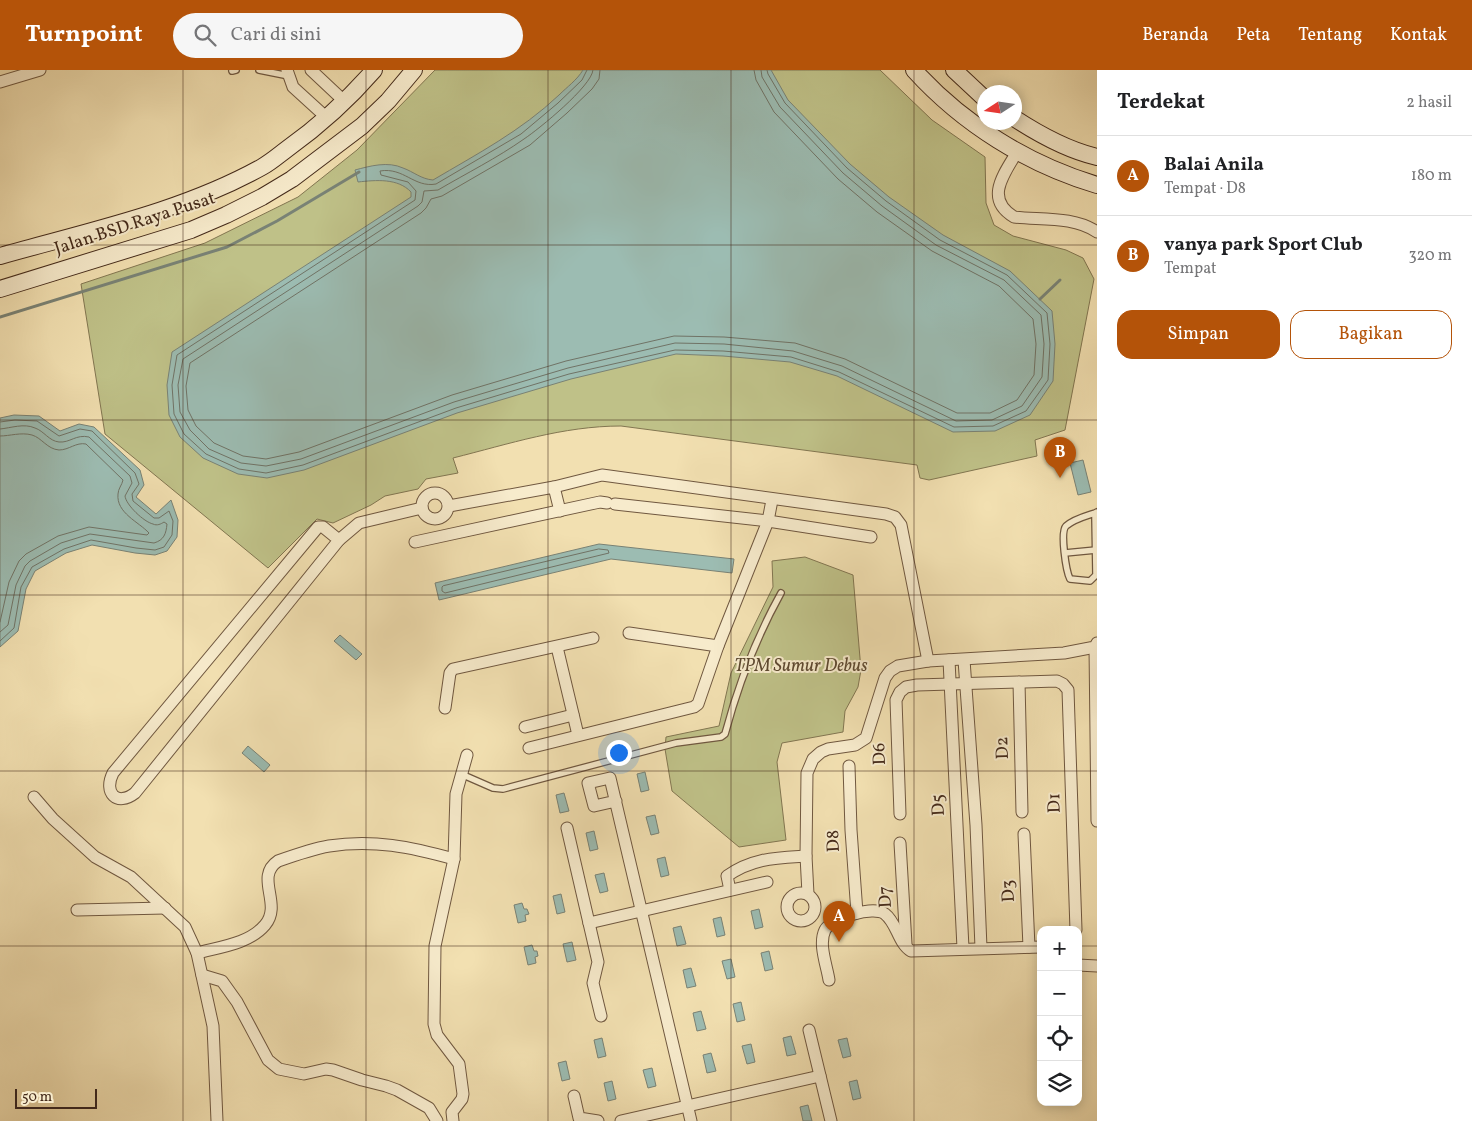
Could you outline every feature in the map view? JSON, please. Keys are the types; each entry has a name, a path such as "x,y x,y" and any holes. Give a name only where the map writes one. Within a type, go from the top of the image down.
{"main road":[{"name":"Jalan BSD Raya Pusat","path":"0,256 159,211 208,193 264,166 314,130 374,70"},
{"name":"Jalan BSD Raya Pusat","path":"0,289 191,230 253,202 292,179 362,126 388,101 414,70"},
{"path":"914,70 937,94 965,118 1017,152 1066,176 1097,185"},
{"path":"954,70 977,91"},
{"path":"1022,123 1038,133 1078,152 1097,157"}],"street":[{"path":"0,82 12,74 40,70"},
{"path":"311,70 344,102"},
{"path":"288,73 293,88 327,118"},
{"path":"1017,152 999,183 998,197 1008,214 1014,217 1068,221 1088,225 1097,232"},
{"path":"449,506 554,487 602,475 772,500 886,514 895,517 901,525 928,661"},
{"path":"554,487 560,512"},
{"path":"439,492 447,498 449,506 447,513 442,518 436,520 424,514 422,508 423,499 430,493 439,492"},
{"path":"529,748 694,707 700,699 718,646 768,521 772,500"},
{"path":"416,542 600,502 768,521 871,537"},
{"path":"339,540 323,526 316,529 113,773 109,782 109,788 114,796 128,799 135,793 339,540 359,523 422,508"},
{"path":"629,633 718,646"},
{"path":"445,708 450,673 453,670 593,638"},
{"path":"808,894 806,856 807,773 813,759 828,749 855,745 866,738 885,678 890,671 898,666 928,661 1064,653 1096,645 1097,821"},
{"path":"557,647 578,736"},
{"name":"D5","path":"949,660 963,948"},
{"name":"D5","path":"964,660 976,825 981,948"},
{"name":"D1","path":"1019,682 1057,681 1068,690 1076,926"},
{"path":"950,684 1019,682"},
{"name":"D2","path":"1019,682 1022,812"},
{"name":"D6","path":"900,814 896,700 900,692 906,687 950,684"},
{"path":"525,727 573,715"},
{"path":"453,1121 452,1112 462,1099 463,1094 459,1064 437,1035 433,1014 436,946 454,859 456,794 467,755"},
{"name":"D8","path":"849,766 856,913"},
{"path":"34,797 54,819 95,857 131,877 185,927 196,953 214,1026 217,1121"},
{"path":"616,801 691,1121"},
{"path":"567,828 598,962 593,983 601,1016"},
{"name":"D3","path":"1024,834 1035,947"},
{"path":"196,953 238,942 266,925 270,915 271,901 268,872 271,866 278,861 329,846 373,842 430,852 454,859"},
{"name":"D7","path":"900,843 906,948"},
{"path":"730,890 727,876 741,866 773,858 806,856"},
{"path":"589,923 767,882"},
{"path":"76,910 165,908"},
{"path":"829,980 823,945 825,930 831,924 856,913 876,910 883,912 889,918 906,948 917,952 963,948 1035,947"},
{"path":"1082,965 1097,966"},
{"path":"202,975 222,981 237,1002 268,1060 275,1068 304,1074 333,1070 362,1080 382,1084 397,1090 428,1108 437,1121"},
{"path":"809,1030 831,1121"},
{"path":"621,1121 820,1076"},
{"path":"574,1096 579,1118 598,1121"}],"lane":[{"path":"260,70 288,73"},
{"path":"1096,512 1096,550 1096,575 1090,581 1070,579 1063,533 1066,526 1096,512"},
{"path":"1065,553 1096,550"},
{"path":"461,774 493,788 502,789 676,743 721,737 726,734 743,677 765,622 780,593"}],"green space":[{"path":"435,70 880,70 932,120 985,157 986,203 994,225 1013,236 1066,250 1083,258 1094,279 1065,430 1035,440 1037,456 929,480 920,478 917,465 621,426 557,432 453,458 458,473 426,479 418,489 385,496 371,505 333,523 317,519 268,568 105,434 81,284 205,243 298,197 357,150"},
{"name":"TPM Sumur Debus","path":"805,557 853,575 861,670 858,687 845,711 843,732 782,743 777,762 786,840 739,847 672,791 665,749 666,737 719,726 731,673 773,587 772,561"}],"water":[{"path":"583,70 771,70 788,100 850,164 889,197 943,235 1010,271 1052,311 1055,344 1053,381 1030,415 995,431 953,432 837,376 790,362 676,354 571,379 457,413 304,470 267,478 238,474 203,458 180,437 169,415 167,385 172,352 411,197 411,192 406,187 393,182 358,182 355,170 379,165 391,165 433,180 529,120 572,83"},
{"path":"14,415 39,416 60,431 79,424 94,427 140,470 144,485 136,497 156,514 171,500 178,520 177,537 167,551 155,555 92,545 66,553 35,571 26,589 18,631 0,647 0,418"},
{"path":"1083,460 1091,492 1078,495 1070,463"},
{"path":"599,544 734,559 732,573 611,559 439,600 435,583"},
{"path":"340,635 362,654 356,660 334,641"},
{"path":"248,746 270,765 264,772 242,753"},
{"path":"645,772 649,790 641,792 637,774"},
{"path":"564,793 569,811 560,813 556,795"},
{"path":"655,815 659,833 651,835 646,817"},
{"path":"594,831 598,849 590,851 586,833"},
{"path":"665,857 669,875 661,877 657,859"},
{"path":"604,873 608,891 600,893 595,875"},
{"path":"561,894 565,912 557,914 553,896"},
{"path":"522,903 524,909 527,909 529,914 525,915 526,921 518,923 514,905"},
{"path":"759,909 763,927 755,929 751,911"},
{"path":"721,917 725,935 717,937 713,919"},
{"path":"681,926 686,944 677,946 673,928"},
{"path":"572,942 576,960 567,962 563,944"},
{"path":"532,945 534,951 537,951 538,956 535,957 536,963 528,965 524,947"},
{"path":"769,951 773,969 765,971 761,953"},
{"path":"731,959 735,977 727,979 722,961"},
{"path":"691,968 696,986 687,988 683,970"},
{"path":"741,1002 745,1020 737,1022 733,1004"},
{"path":"701,1011 706,1029 697,1031 693,1013"},
{"path":"791,1036 796,1054 787,1056 783,1038"},
{"path":"602,1038 606,1056 598,1058 594,1040"},
{"path":"847,1038 851,1056 843,1058 838,1040"},
{"path":"751,1044 755,1062 747,1064 742,1046"},
{"path":"711,1053 716,1071 707,1073 703,1055"},
{"path":"566,1061 570,1079 562,1081 558,1063"},
{"path":"652,1068 656,1086 648,1088 643,1070"},
{"path":"857,1080 861,1098 853,1100 849,1082"},
{"path":"612,1081 616,1099 608,1101 604,1083"},
{"path":"808,1105 812,1121 803,1121 800,1107"}],"waterway":[{"path":"0,317 227,247 277,221 359,172"},
{"path":"1040,299 1060,280"}],"place":[{"name":"vanya park Sport Club","path":"1060,478"},
{"name":"Balai Anila","path":"839,942"}]}
